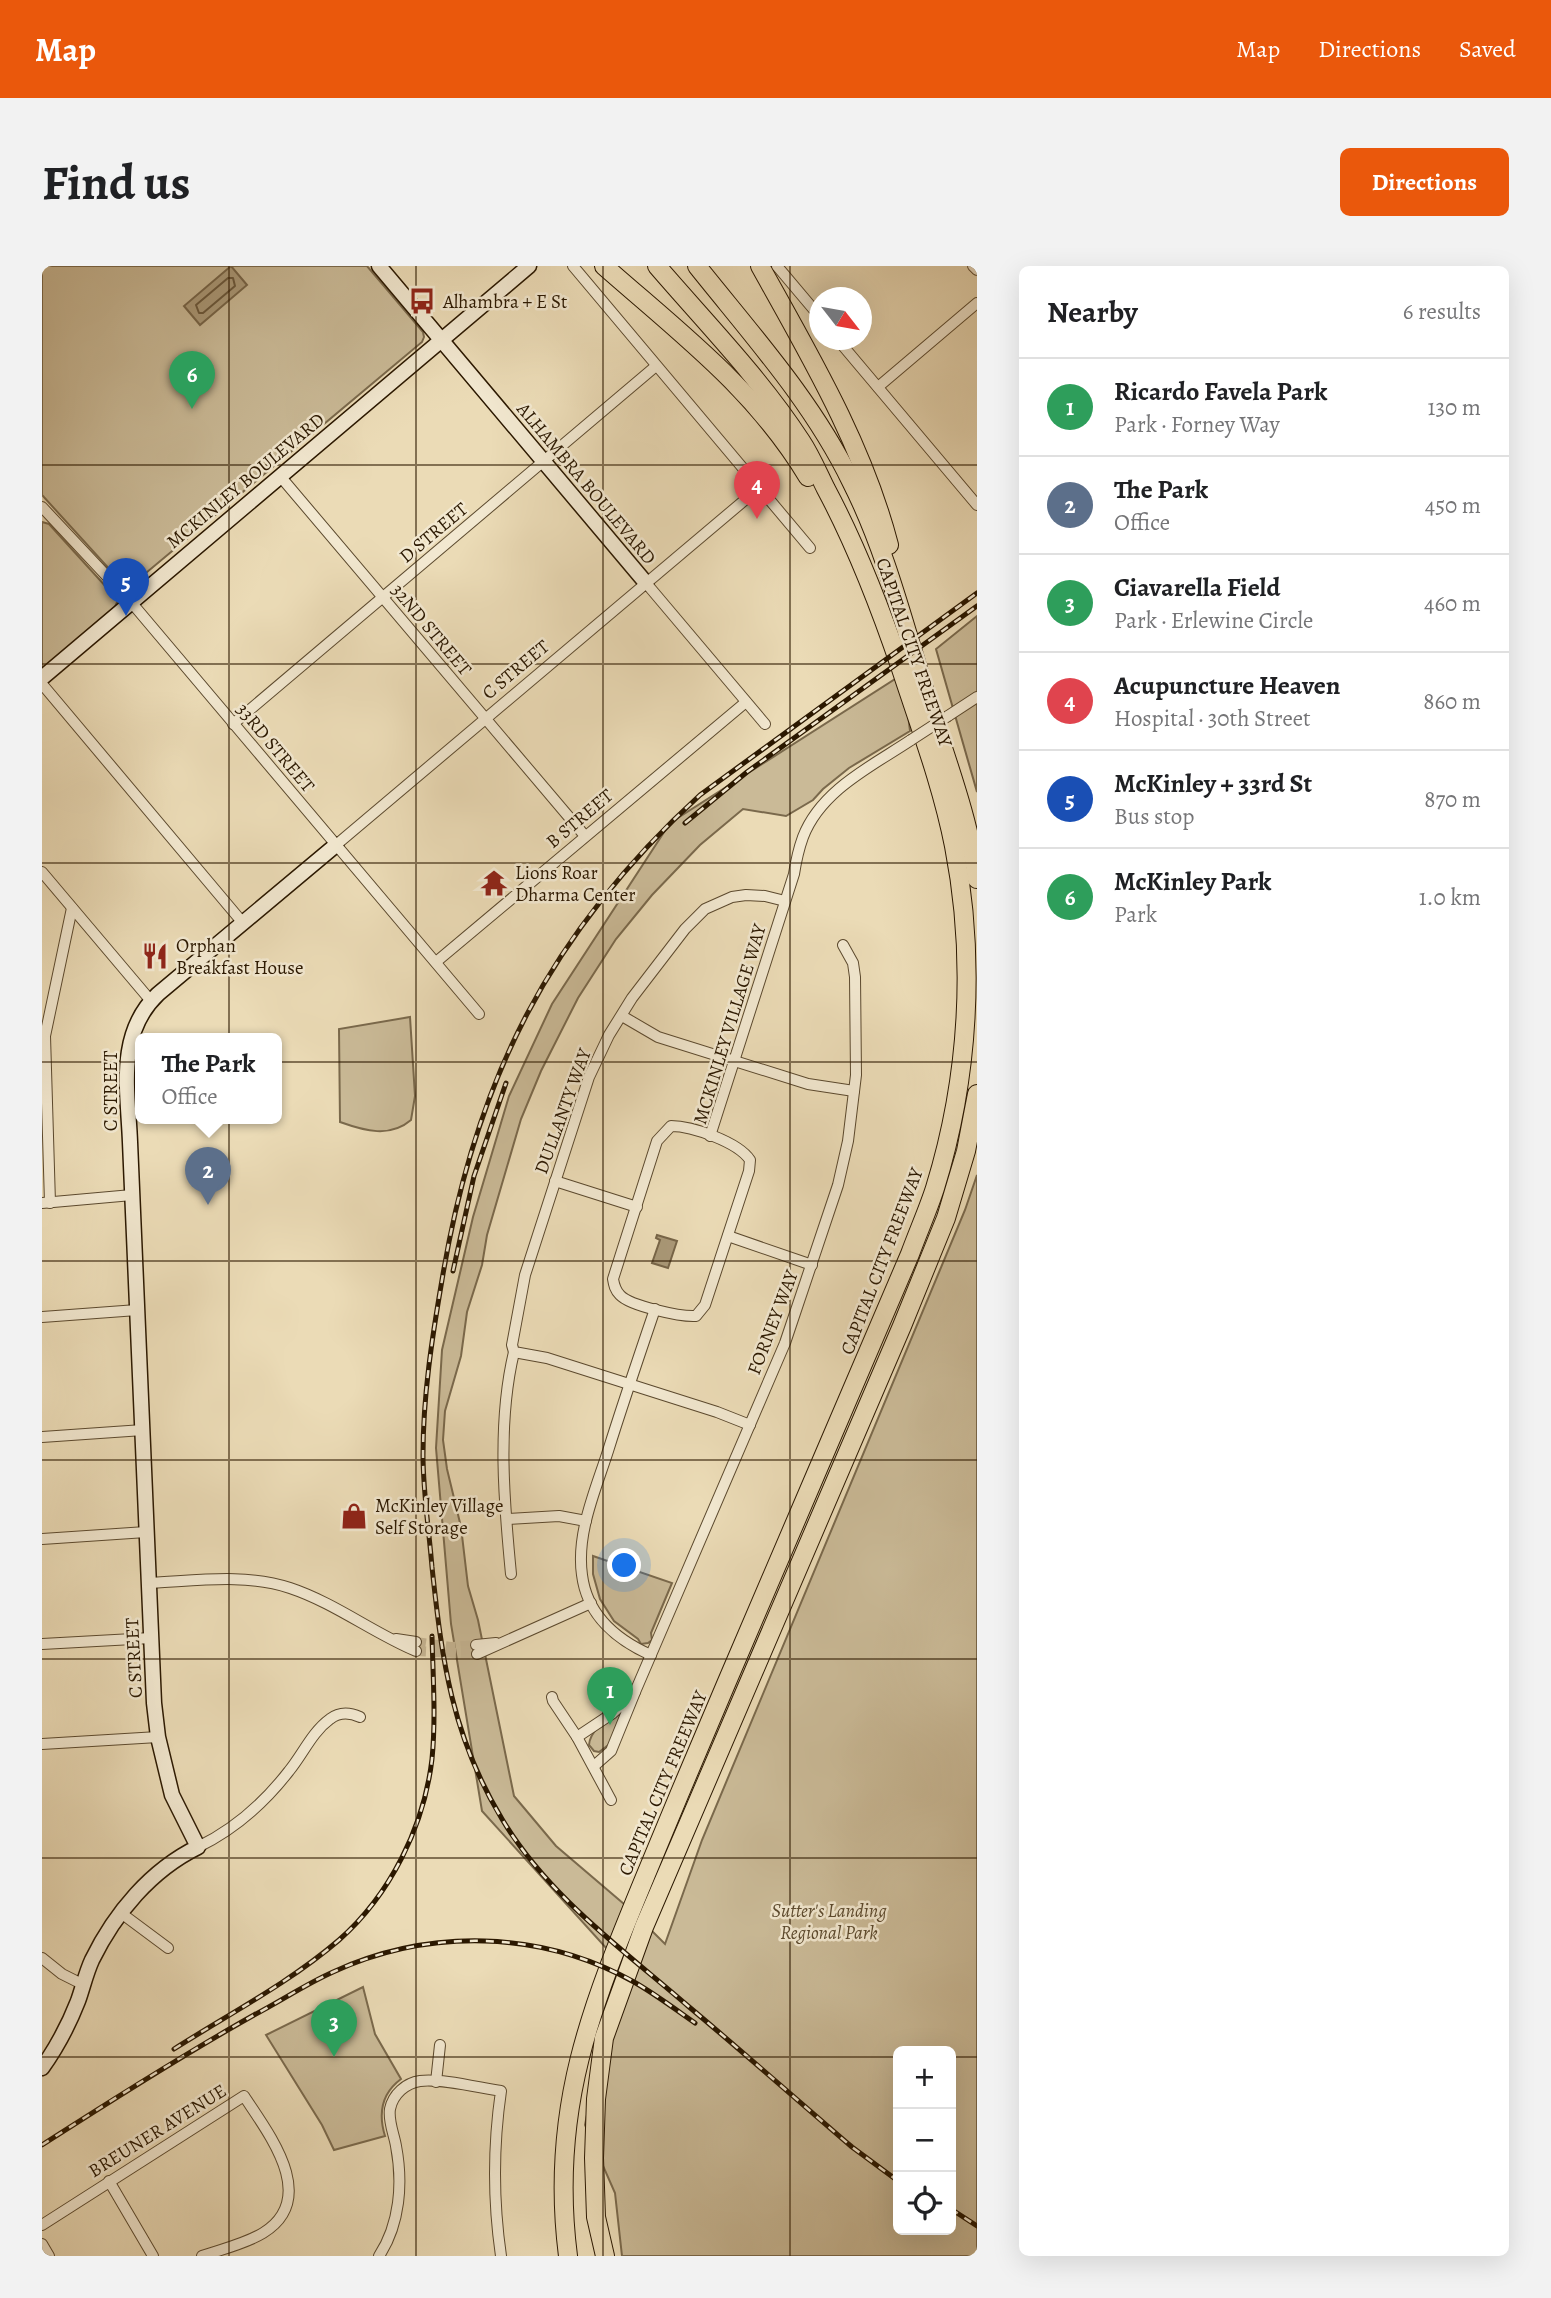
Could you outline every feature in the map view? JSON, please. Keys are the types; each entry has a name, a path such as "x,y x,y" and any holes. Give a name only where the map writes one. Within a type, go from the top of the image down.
{"highway":[{"path":"604,266 727,373 772,422 836,523 890,636"},
{"name":"CAPITAL CITY FREEWAY","path":"568,2256 563,2218 565,2136 577,2067 599,1989 703,1737 910,1254 934,1189 952,1122 964,1039 967,984 964,914 954,845 936,778 867,573 804,445 757,381 657,266"},
{"name":"CAPITAL CITY FREEWAY","path":"698,266 782,372 834,448 852,481 896,591 962,806 977,879"},
{"path":"760,266 847,428 883,519 891,549 896,591"},
{"name":"CAPITAL CITY FREEWAY","path":"605,2256 596,2217 594,2158 596,2099 604,2038 643,1927 897,1339 946,1218 966,1151 977,1094"}],"street":[{"name":"ALHAMBRA BOULEVARD","path":"379,266 765,724"},
{"name":"MCKINLEY BOULEVARD","path":"42,678 530,266"},
{"path":"573,266 810,548"},
{"path":"777,266 809,304"},
{"path":"973,266 977,270"},
{"path":"878,387 977,303"},
{"path":"847,350 977,505"},
{"name":"D STREET","path":"233,724 656,366"},
{"name":"32ND STREET","path":"280,476 585,836"},
{"name":"C STREET","path":"198,1847 172,1795 158,1737 151,1638 132,1195 128,1053 135,1025 151,1001 759,488"},
{"name":"33RD STREET","path":"43,510 131,602 479,1014"},
{"path":"42,684 243,923"},
{"name":"MCKINLEY VILLAGE WAY","path":"655,1309 682,1317 696,1316 705,1305 749,1171 750,1160 737,1148 710,1136 803,836 822,805 841,787 977,697"},
{"name":"B STREET","path":"436,962 746,702"},
{"path":"42,872 151,1001"},
{"name":"DULLANTY WAY","path":"511,1574 505,1485 506,1386 514,1352 512,1345 525,1275 589,1077 646,978 685,929 705,909 732,897 746,895 785,901"},
{"path":"72,908 45,1036 46,1203 132,1195"},
{"name":"FORNEY WAY","path":"594,1766 611,1752 785,1343 841,1174 856,1075 855,977 853,963 843,945"},
{"path":"622,1016 658,1037 808,1084 854,1091"},
{"path":"651,1655 619,1638 607,1627 591,1603 582,1575 582,1546 586,1521 655,1309 621,1297 613,1279 657,1141 671,1126 710,1136"},
{"path":"555,1181 637,1207"},
{"path":"728,1236 812,1265"},
{"path":"42,1317 137,1310"},
{"path":"514,1352 547,1358 630,1383 750,1425"},
{"path":"42,1437 143,1430"},
{"path":"507,1519 559,1516 586,1521"},
{"path":"42,1539 146,1532"},
{"path":"149,1583 229,1579 260,1581 289,1588 325,1602 392,1639 416,1647"},
{"path":"477,1650 510,1640 591,1603"},
{"path":"42,1644 151,1638"},
{"name":"FORNEY WAY","path":"577,1737 613,1713 635,1692"},
{"path":"552,1697 594,1766 611,1800"},
{"path":"42,2068 68,2024 92,1961 121,1913 154,1876 178,1857 213,1840 263,1800 332,1717 343,1713 360,1717"},
{"path":"42,1744 158,1737"},
{"path":"121,1913 168,1948"},
{"path":"42,1958 62,1974 83,1985"},
{"path":"436,2082 440,2045"},
{"path":"379,2256 392,2230 398,2201 398,2153 389,2112 392,2102 405,2087 422,2081 501,2091 495,2172 501,2256"},
{"name":"BREUNER AVENUE","path":"42,2225 244,2096 283,2159 288,2179 286,2203 278,2219 261,2235 202,2256"},
{"path":"108,2181 153,2256"},
{"path":"42,2244 49,2256"}],"green space":[{"path":"42,266 367,266 423,332 424,337 422,342 128,586 122,583 42,495"},
{"path":"42,522 49,524 118,600 115,607 42,669"},
{"path":"977,616 977,792 936,649"},
{"name":"Sutter's Landing Regional Park","path":"903,674 910,731 849,768 813,800 786,816 743,809 700,845 652,895 616,939 578,998 541,1071 521,1119 467,1312 461,1356 445,1411 443,1440 461,1527 468,1586 478,1620 514,1796 556,1846 631,1910 665,1944 702,1840 965,1210 977,1175 977,2256 622,2256 615,2193 585,2125 618,1961 482,1811 451,1624 436,1448 442,1350 473,1217 509,1096 552,1004 670,823"},
{"path":"410,1017 415,1096 411,1120 403,1126 386,1131 368,1130 340,1122 339,1029"},
{"path":"593,1556 672,1583 651,1633 652,1640 648,1643 641,1644 614,1621 600,1599 593,1574"},
{"path":"627,1705 611,1743 599,1752 594,1751 589,1745 594,1733"},
{"path":"363,1987 375,2034 401,2079 383,2104 385,2136 334,2150 322,2125 266,2035"}],"water":[{"path":"231,266 247,285 200,325 184,306"},
{"path":"657,1235 677,1241 668,1268 652,1263 660,1240 656,1238"}],"tunnel":[{"path":"416,1642 451,1647 476,1645"},
{"path":"416,1651 477,1654"}],"railway":[{"path":"893,2177 852,2147 587,1920 541,1872 502,1819 471,1758 445,1666 426,1511 423,1433 429,1367 442,1280 456,1207 475,1139 499,1075 527,1014 561,956 601,900 647,847 700,795 977,593"},
{"path":"685,823 747,772 977,606"},
{"path":"453,1271 474,1176 506,1083"},
{"path":"174,2049 320,1956 357,1922 389,1881 413,1834 428,1784 434,1728 432,1636"},
{"path":"42,2145 173,2062 313,1982 370,1958 407,1948 446,1942 485,1941 523,1944 561,1952 634,1982 695,2023"},
{"path":"956,2212 977,2226"}],"place":[{"name":"Alhambra + E St","path":"422,301"},
{"name":"McKinley Park","path":"192,409"},
{"name":"Acupuncture Heaven","path":"757,519"},
{"name":"McKinley + 33rd St","path":"126,616"},
{"name":"Lions Roar Dharma Center","path":"494,883"},
{"name":"Orphan Breakfast House","path":"155,956"},
{"name":"The Park","path":"208,1205"},
{"name":"McKinley Village Self Storage","path":"354,1516"},
{"name":"Ricardo Favela Park","path":"610,1725"},
{"name":"Ciavarella Field","path":"334,2057"}]}
